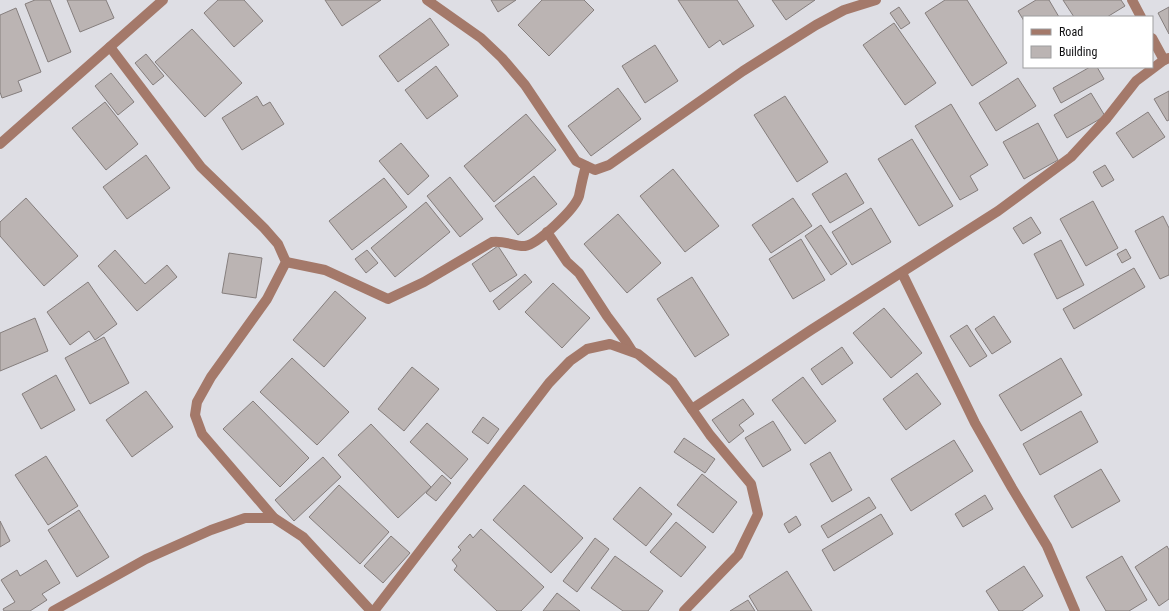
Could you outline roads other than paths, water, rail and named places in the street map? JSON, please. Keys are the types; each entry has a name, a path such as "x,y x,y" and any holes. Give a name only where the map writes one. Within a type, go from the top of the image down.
{"street":[{"path":"0,144 163,0"},
{"path":"427,0 481,38 502,58 525,85 576,161 595,170 609,165 743,71 816,25 844,10 876,0"},
{"path":"1132,0 1140,16"},
{"path":"692,409 811,330 998,211 1072,157 1107,118 1136,81 1166,59 1153,40"},
{"path":"110,47 201,167 264,228 278,244 286,262"},
{"path":"286,262 325,270 388,299 424,282 492,242 498,241 524,246 533,243 557,224 578,197 586,166"},
{"path":"547,232 566,262 579,273 632,351"},
{"path":"286,262 267,299 212,377 197,402 195,415 202,434 274,518 303,537 371,611"},
{"path":"902,273 975,423 1047,546 1076,611"},
{"path":"374,611 549,383 570,361 587,349 610,344 638,354 673,382 710,435 751,484 758,514 738,556 684,611"},
{"path":"53,611 146,559 211,530 245,518 274,518"}]}
